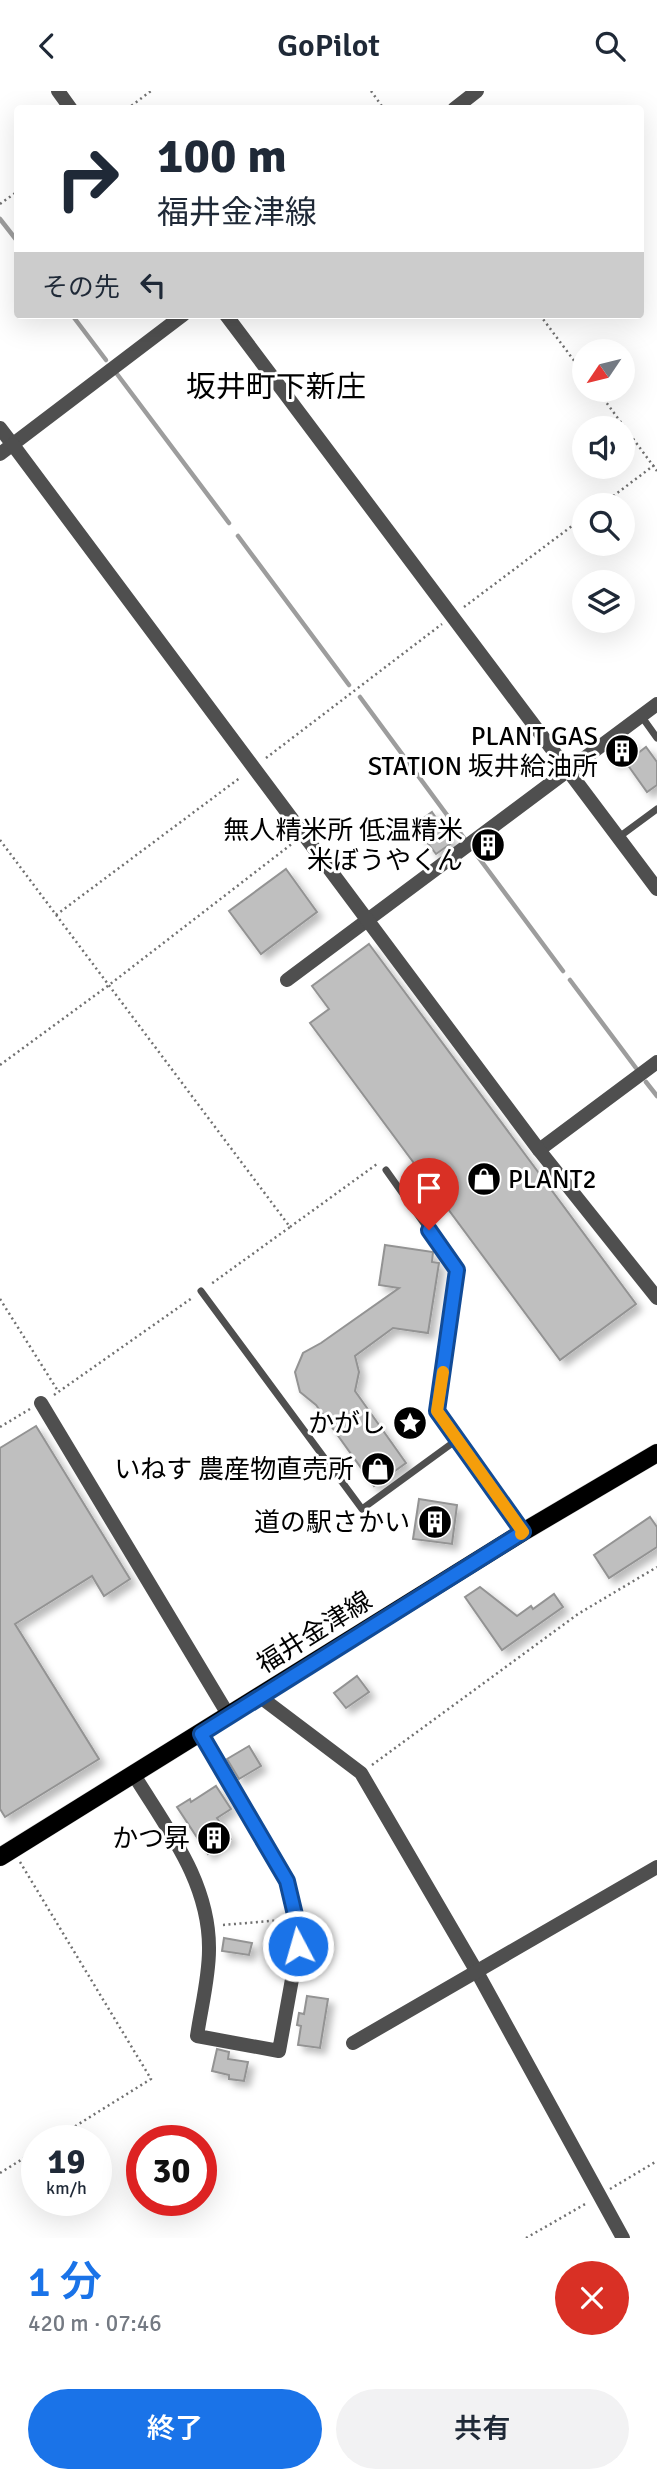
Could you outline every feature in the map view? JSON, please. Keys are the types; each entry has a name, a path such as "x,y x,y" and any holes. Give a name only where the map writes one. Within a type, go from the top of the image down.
{"main road":[{"name":"福井金津線","path":"6,1853 523,1532 657,1453"}],"street":[{"path":"459,105 477,91"},
{"path":"0,454 178,319"},
{"path":"229,319 657,889"},
{"path":"0,428 539,1150 657,1298"},
{"path":"287,980 657,704"},
{"path":"539,1150 657,1062"},
{"path":"41,1403 229,1716"},
{"path":"259,1696 361,1773 477,1972 623,2238"},
{"path":"134,1775 192,1870 206,1910 209,1951 197,2036 279,2051 298,1946 296,1919 287,1881 201,1734"},
{"path":"353,2043 657,1867"}],"lane":[{"path":"642,717 657,738"},
{"path":"618,838 657,809"},
{"path":"386,1170 457,1270 437,1411 523,1532"},
{"path":"201,1291 362,1509 458,1439"}],"path":[{"path":"132,105 151,91"},
{"path":"543,319 572,358"},
{"path":"607,403 655,464 657,471"},
{"path":"617,493 655,464"},
{"path":"452,616 572,526"},
{"path":"0,1065 304,835"},
{"path":"0,840 290,1227"},
{"path":"0,1427 59,1392 380,1162"},
{"path":"0,1299 59,1392"},
{"path":"361,1773 578,1614 657,1567"},
{"path":"6,1853 151,2079 77,2125"},
{"path":"208,1927 296,1919"},
{"path":"0,2173 21,2160"}],"building":[{"path":"628,739 638,753 646,747 657,762 657,785 647,792 622,757 615,763 608,753"},
{"path":"432,812 453,842 436,854 414,825"},
{"path":"286,869 317,912 261,954 229,911"},
{"name":"PLANT2","path":"369,944 636,1304 560,1360 310,1023 329,1009 312,986"},
{"path":"385,1245 433,1252 432,1262 439,1263 428,1333 393,1328 355,1356 359,1372 355,1391 406,1463 374,1486 316,1405 300,1392 295,1372 303,1353 399,1288 379,1285"},
{"path":"36,1426 130,1579 104,1596 92,1576 15,1624 99,1759 5,1817 0,1809 0,1448"},
{"name":"道の駅さかい","path":"419,1499 457,1505 452,1544 413,1539"},
{"path":"650,1517 657,1527 657,1547 609,1578 594,1555"},
{"path":"480,1587 517,1616 531,1606 533,1609 554,1594 563,1607 502,1650 465,1597"},
{"path":"357,1676 369,1692 346,1708 334,1693"},
{"path":"249,1746 261,1766 239,1779 227,1759"},
{"path":"216,1786 231,1809 217,1818 231,1839 208,1854 177,1807 190,1799 191,1802"},
{"path":"224,1938 252,1943 249,1955 222,1951"},
{"path":"307,1996 328,1999 320,2048 298,2045 301,2026 297,2025 299,2013 304,2014"},
{"path":"217,2049 229,2052 228,2059 248,2062 244,2081 229,2079 229,2075 212,2071"}],"waterway":[{"path":"0,219 14,237"},
{"path":"75,319 106,360"},
{"path":"117,374 229,523"},
{"path":"238,536 349,685"},
{"path":"360,697 464,838"},
{"path":"476,854 563,971"},
{"path":"570,980 636,1068"},
{"path":"646,1082 657,1096"}],"slow traffic":[{"path":"443,1372 437,1411 523,1532 521,1534"}],"place":[{"name":"PLANT GAS STATION 坂井給油所","path":"622,751"},
{"name":"無人精米所 低温精米 米ぼうやくん","path":"488,845"},
{"name":"PLANT2","path":"484,1179"},
{"name":"かがし","path":"410,1423"},
{"name":"いねす 農産物直売所","path":"378,1469"},
{"name":"道の駅さかい","path":"435,1522"},
{"name":"かつ昇","path":"214,1838"}],"district":[{"name":"坂井町下新庄","path":"276,387"}],"route":[{"path":"298,1946 296,1919 287,1881 201,1734 523,1532 437,1411 457,1270 429,1230"}]}
